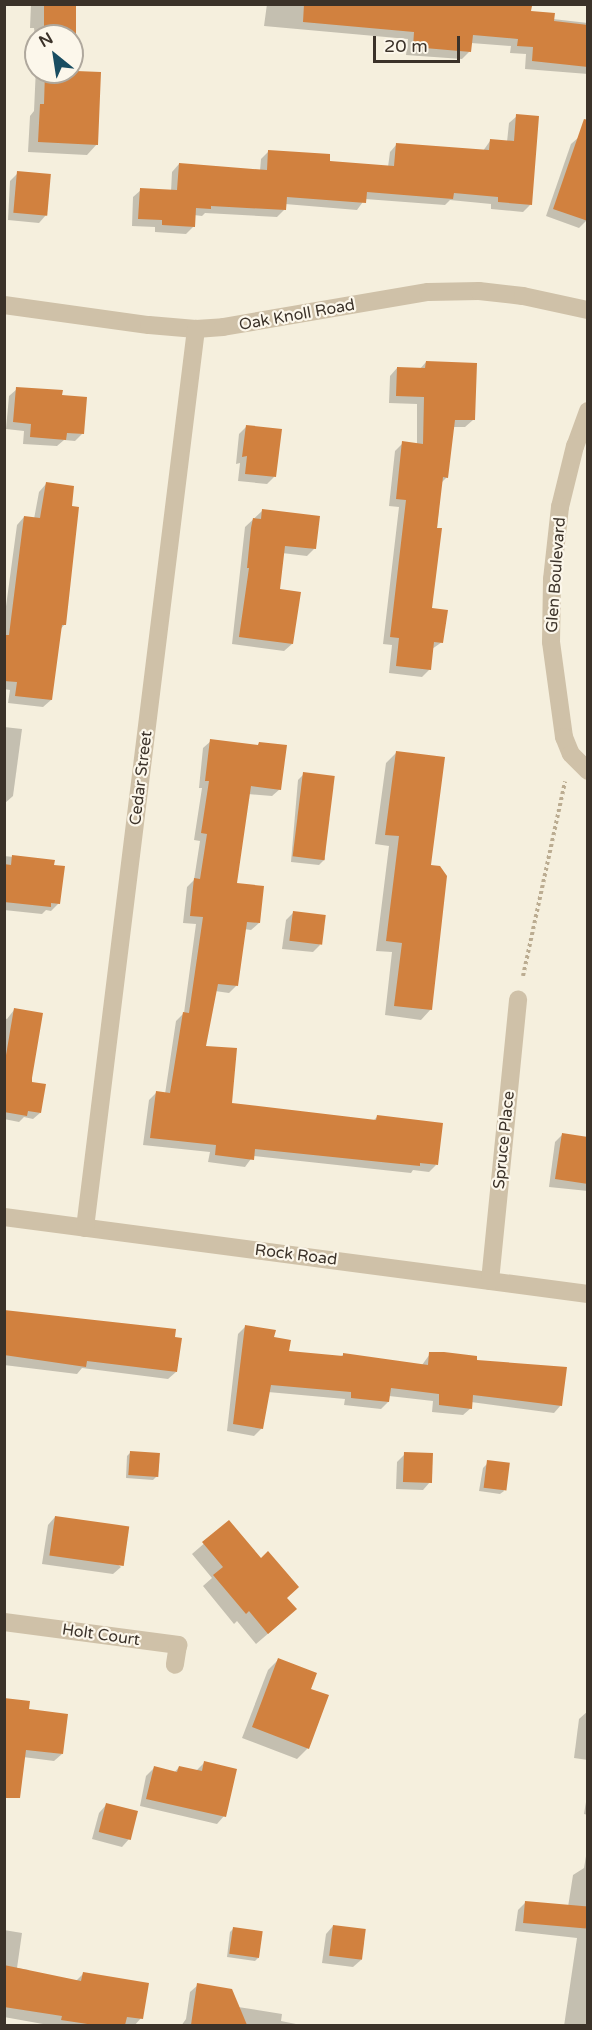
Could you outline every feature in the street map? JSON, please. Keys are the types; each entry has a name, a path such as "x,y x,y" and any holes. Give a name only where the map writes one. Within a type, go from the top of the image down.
{"street":[{"name":"Oak Knoll Road","path":"4,305 149,326 196,329 223,327 428,292 479,291 523,296 588,310"},
{"name":"Cedar Street","path":"85,1228 196,329"},
{"name":"Glen Boulevard","path":"588,411 575,446 560,507 552,579 551,642 564,737 571,754 588,771"},
{"name":"Spruce Place","path":"490,1281 518,999"},
{"name":"Rock Road","path":"4,1217 588,1294"},
{"name":"Holt Court","path":"4,1622 178,1645 176,1665"}],"path":[{"path":"518,999 571,754"}],"building":[{"path":"44,4 76,4 76,24 44,24"},
{"path":"304,4 532,6 531,11 555,13 554,21 588,25 588,67 532,61 533,47 517,46 518,39 473,35 471,52 413,47 414,32 303,22"},
{"path":"84,71 101,72 98,145 38,142 40,104 44,104 45,84 84,84"},
{"path":"516,114 539,116 532,205 498,202 498,197 454,193 453,199 367,192 366,203 287,197 286,210 211,206 211,209 196,208 195,227 162,225 162,220 138,219 140,188 177,190 179,163 267,170 268,150 330,154 330,161 394,166 396,143 489,150 490,139 514,141"},
{"path":"584,119 588,120 588,221 553,209"},
{"path":"17,171 51,174 47,216 13,213"},
{"path":"426,361 477,363 475,420 455,420 448,478 443,477 437,528 442,528 432,608 448,610 443,643 434,642 431,670 396,666 399,638 390,637 406,500 396,499 402,441 423,444 424,397 396,396 397,367 425,368"},
{"path":"16,387 63,390 62,395 87,397 84,434 67,433 66,440 30,437 31,424 13,422"},
{"path":"246,425 282,429 276,477 245,474 247,456 242,457"},
{"path":"46,482 74,486 72,506 79,507 66,625 62,625 52,700 15,696 17,682 4,681 4,635 9,635 24,516 40,518"},
{"path":"262,509 320,516 316,549 285,546 280,589 301,592 293,644 239,637 249,568 247,568 251,528 253,518 261,519"},
{"path":"210,739 258,745 259,742 287,745 281,790 251,786 237,883 264,886 260,923 247,922 238,986 218,984 206,1046 237,1048 232,1103 376,1120 377,1115 443,1123 438,1165 420,1163 420,1166 255,1149 254,1160 215,1155 216,1145 150,1138 156,1091 170,1093 183,1012 189,1013 203,917 190,916 194,878 200,879 207,834 201,833 209,781 205,781"},
{"path":"396,751 445,757 431,865 440,866 447,876 432,1010 394,1006 402,943 386,941 399,836 385,835"},
{"path":"303,772 335,776 324,860 293,856"},
{"path":"12,855 55,860 54,865 65,866 60,904 51,903 51,907 4,902 4,864 11,865"},
{"path":"293,911 326,915 322,945 289,941"},
{"path":"14,1008 43,1013 32,1082 46,1084 41,1113 28,1111 27,1116 4,1112 4,1067"},
{"path":"562,1133 588,1137 588,1184 555,1179"},
{"path":"4,1310 176,1329 175,1337 182,1338 177,1372 87,1361 86,1367 4,1355"},
{"path":"245,1325 276,1330 274,1337 291,1340 289,1351 343,1356 343,1353 428,1365 429,1352 444,1352 477,1356 477,1360 567,1367 562,1406 473,1395 472,1409 439,1405 439,1394 391,1388 389,1402 351,1398 351,1392 271,1385 263,1429 233,1424"},
{"path":"130,1451 160,1453 158,1477 128,1475"},
{"path":"404,1452 433,1453 432,1483 403,1482"},
{"path":"487,1460 510,1463 506,1491 484,1488"},
{"path":"55,1516 129,1526 124,1566 49,1556"},
{"path":"229,1520 261,1558 268,1551 299,1587 287,1598 297,1609 268,1634 249,1611 246,1614 213,1575 223,1567 202,1542"},
{"path":"278,1658 317,1673 311,1689 329,1695 309,1749 252,1727"},
{"path":"4,1698 30,1701 29,1709 68,1714 63,1754 26,1750 20,1798 4,1798"},
{"path":"204,1761 237,1769 226,1817 146,1799 154,1766 177,1772 179,1766 202,1771"},
{"path":"106,1803 138,1811 131,1840 99,1832"},
{"path":"525,1901 588,1906 586,1928 523,1923"},
{"path":"333,1925 366,1929 362,1960 329,1956"},
{"path":"233,1927 263,1931 259,1958 229,1954"},
{"path":"4,1965 81,1981 83,1972 149,1983 143,2019 127,2017 125,2025 94,2025 61,2020 62,2016 4,2007"},
{"path":"197,1983 232,1989 247,2025 191,2025"}]}
